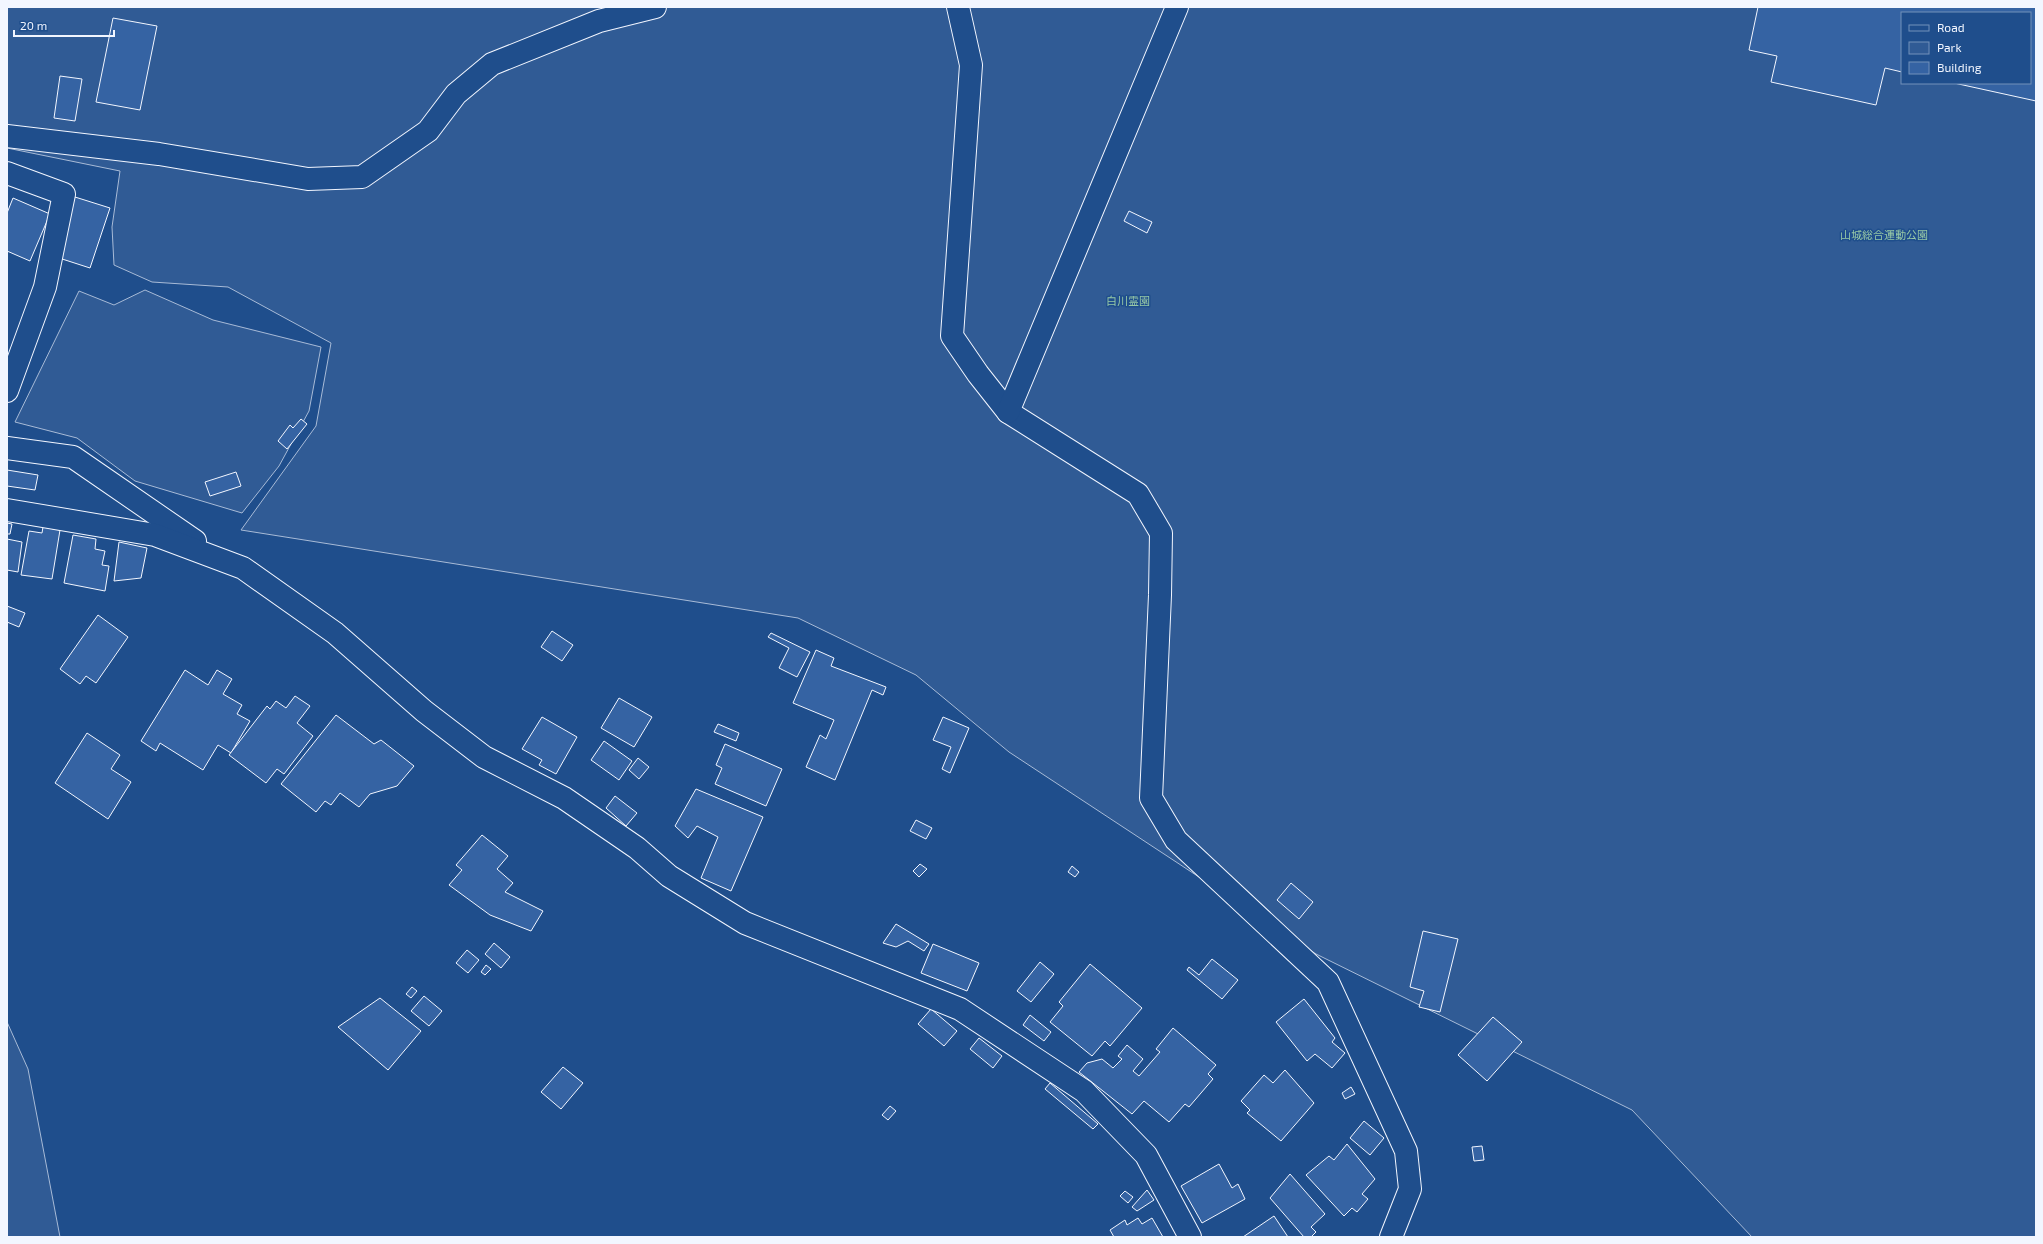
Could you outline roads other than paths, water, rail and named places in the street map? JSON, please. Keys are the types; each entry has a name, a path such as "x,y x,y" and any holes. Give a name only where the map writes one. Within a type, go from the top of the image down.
{"street":[{"path":"7,136 159,154 308,180 362,177 428,131 456,94 492,64 599,21 655,7"},
{"path":"958,7 971,65 952,336 978,374 1008,412 1138,494 1161,533 1160,595 1151,798 1176,840 1328,982 1406,1150 1410,1189 1391,1237"},
{"path":"1008,412 1177,7"},
{"path":"7,173 64,194 45,287 7,391"},
{"path":"7,448 73,457 221,560"},
{"path":"7,510 155,535 243,568 334,633 424,711 484,757 564,798 637,848 669,876 745,923 960,1009 1084,1091 1146,1155 1190,1237"}],"park label":[{"name":"山城総合運動公園","path":"1884,234"},
{"name":"白川霊園","path":"1128,300"}]}
